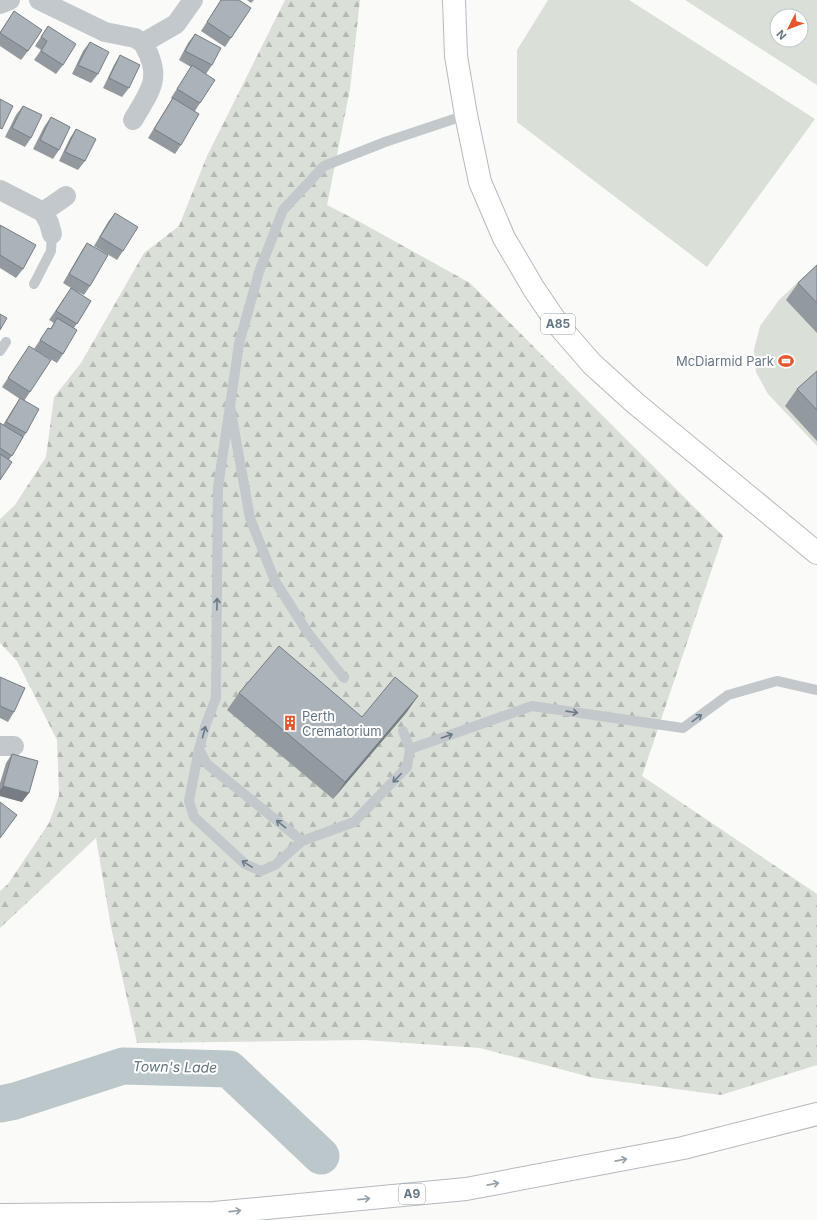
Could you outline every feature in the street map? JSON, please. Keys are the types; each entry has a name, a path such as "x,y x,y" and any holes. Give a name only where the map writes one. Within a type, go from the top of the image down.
{"main road":[{"name":"A85","path":"454,0 456,56 466,115 480,182 504,238 534,289 559,326 592,364 635,403 817,553"},
{"name":"A9","path":"0,1215 214,1213 466,1189 683,1148 817,1114"}],"street":[{"path":"0,4 10,0"},
{"path":"39,0 105,32 135,38 143,43 149,53 153,65 154,77 151,90 132,120"},
{"path":"143,43 176,24 193,0"},
{"path":"0,190 43,212 49,223 52,234"},
{"path":"43,212 66,196"}],"lane":[{"path":"403,731 410,748 407,767 354,822 302,841 275,865 261,871 245,864 194,817 189,801 199,749 206,724 216,698 218,487 239,344 259,272 283,210 324,166 386,142 466,115"},
{"path":"34,284 51,251 52,234"},
{"path":"0,351 6,342"},
{"path":"230,406 250,518 275,581 308,634 344,678"},
{"path":"410,748 532,706 683,728 728,695 777,681 817,690"},
{"path":"199,749 207,764 302,841"}],"green space":[{"path":"285,0 360,0 350,89 327,205 470,283 723,536 642,776 817,894 817,1065 721,1095 594,1078 480,1048 364,1040 137,1043 111,927 96,838 0,928 0,891 8,884 49,823 59,795 57,740 17,661 0,643 0,519 15,505 46,457 54,397 81,363 144,253 179,226 207,156"},
{"path":"548,0 629,0 815,119 707,267 517,122 517,50"},
{"path":"685,0 817,0 817,85"},
{"name":"McDiarmid Park","path":"817,264 817,446 768,394 756,372 754,350 760,326 779,300"}],"building":[{"path":"221,0 239,0 251,8 231,38 207,22"},
{"path":"14,11 42,30 28,51 0,33"},
{"path":"48,26 76,44 63,65 41,51 47,41 41,37"},
{"path":"195,34 221,48 212,65 185,51"},
{"path":"90,42 109,52 98,74 78,65"},
{"path":"120,55 140,65 129,88 109,78"},
{"path":"192,65 215,80 200,103 177,89"},
{"path":"173,98 199,114 181,145 154,129"},
{"path":"0,99 13,106 2,129 0,128"},
{"path":"23,106 42,115 31,138 12,128"},
{"path":"51,117 70,127 59,150 40,140"},
{"path":"76,129 96,139 85,161 65,152"},
{"path":"115,213 138,227 123,251 100,237"},
{"path":"0,225 36,245 23,269 0,255"},
{"path":"87,243 108,255 90,286 69,274"},
{"path":"817,265 817,303 798,283"},
{"path":"71,288 91,301 77,324 56,311"},
{"path":"0,314 7,318 0,330"},
{"path":"57,318 77,330 63,354 40,340 48,328 51,329"},
{"path":"29,346 51,360 30,392 8,378"},
{"path":"817,371 817,410 797,389"},
{"path":"20,398 39,409 26,433 6,422"},
{"path":"0,423 23,437 12,456 0,448"},
{"path":"0,454 12,462 0,480"},
{"name":"Perth Crematorium","path":"279,646 362,717 395,677 418,696 345,782 239,693"},
{"path":"0,677 25,688 14,712 0,706"},
{"path":"12,754 38,761 29,793 3,786"},
{"path":"0,802 17,815 0,838"}],"waterway":[{"name":"Town's Lade","path":"0,1104 15,1101 123,1066 229,1069 321,1156"}],"place":[{"name":"McDiarmid Park","path":"786,361"},
{"name":"Perth Crematorium","path":"290,723"}]}
